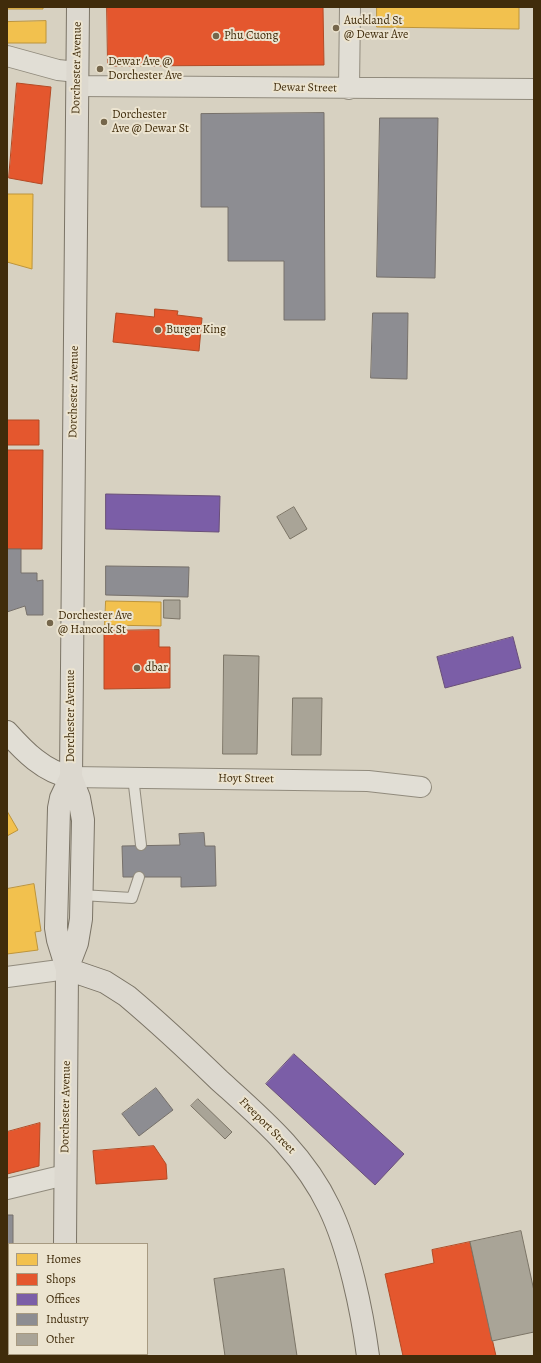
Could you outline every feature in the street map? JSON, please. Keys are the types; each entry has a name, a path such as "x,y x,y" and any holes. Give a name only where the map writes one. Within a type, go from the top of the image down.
{"main road":[{"name":"Dorchester Avenue","path":"67,969 77,943 81,919 82,815 79,798 71,776 78,7"},
{"path":"7,732 33,758 54,772 71,776"},
{"name":"Dorchester Avenue","path":"64,1243 67,969 58,940 56,917 59,808 61,798 71,776"},
{"name":"Freeport Street","path":"67,969 105,982 127,996 266,1123 296,1154 320,1190 338,1229 355,1289 368,1356"}],"street":[{"path":"349,88 350,7"},
{"name":"Dewar Street","path":"7,56 58,70 77,79 349,88 534,89"},
{"name":"Hoyt Street","path":"71,776 368,781 421,787"},
{"path":"7,977 67,969"},
{"path":"7,1189 65,1175"}],"lane":[{"path":"133,778 141,846"},
{"path":"81,896 132,898 139,877"}],"building: Homes":[{"path":"7,7 43,7 43,9 7,9"},
{"path":"377,7 519,7 519,29 377,27"},
{"path":"46,21 46,43 7,43 7,22"},
{"path":"7,194 33,194 32,269 7,262"},
{"path":"106,601 161,602 161,626 105,625"},
{"path":"7,811 18,830 7,836"},
{"path":"34,884 41,931 35,932 38,950 7,954 7,889"}],"building: Shops":[{"name":"Phu Cuong","path":"107,7 323,7 324,65 108,66"},
{"path":"17,83 51,87 42,184 9,178"},
{"name":"Burger King","path":"155,309 178,311 177,315 202,318 199,351 113,342 116,313 154,317"},
{"path":"7,420 39,420 39,445 7,445"},
{"path":"7,450 43,450 42,549 7,549"},
{"name":"dbar","path":"159,630 159,647 170,647 170,688 104,689 104,631"},
{"path":"40,1123 39,1166 7,1174 7,1132"},
{"path":"154,1146 166,1164 167,1179 96,1184 93,1151"},
{"path":"470,1242 496,1356 403,1356 385,1274 434,1263 432,1250"}],"building: Offices":[{"path":"106,494 220,496 219,532 106,529"},
{"path":"513,637 521,668 445,688 437,657"},
{"path":"294,1054 404,1154 375,1185 266,1084"}],"building: Industry":[{"path":"324,113 325,320 284,320 284,261 228,261 228,207 201,207 201,114"},
{"path":"380,118 438,118 435,278 377,277"},
{"path":"373,313 408,313 407,379 371,378"},
{"path":"7,549 21,549 21,573 37,573 37,581 43,580 43,615 27,615 25,606 7,612"},
{"path":"106,566 189,567 188,597 106,595"},
{"path":"204,833 205,846 215,846 216,886 181,887 181,877 123,877 122,846 180,845 179,834"},
{"path":"156,1088 173,1110 139,1136 122,1114"},
{"path":"7,1215 13,1215 13,1243 8,1243 7,1278"}],"building: Other":[{"path":"294,507 307,529 290,539 277,517"},
{"path":"164,600 180,600 180,619 164,618"},
{"path":"224,655 259,656 257,754 223,754"},
{"path":"293,698 322,698 321,755 292,755"},
{"path":"198,1099 232,1132 225,1139 191,1106"},
{"path":"521,1231 534,1291 534,1332 492,1341 470,1242"},
{"path":"284,1269 297,1356 225,1356 214,1279"}],"place":[{"name":"Auckland St @ Dewar Ave","path":"336,28"},
{"name":"Phu Cuong","path":"216,36"},
{"name":"Dewar Ave @ Dorchester Ave","path":"100,69"},
{"name":"Dorchester Ave @ Dewar St","path":"104,122"},
{"name":"Burger King","path":"158,330"},
{"name":"Dorchester Ave @ Hancock St","path":"50,623"},
{"name":"dbar","path":"137,668"}]}
